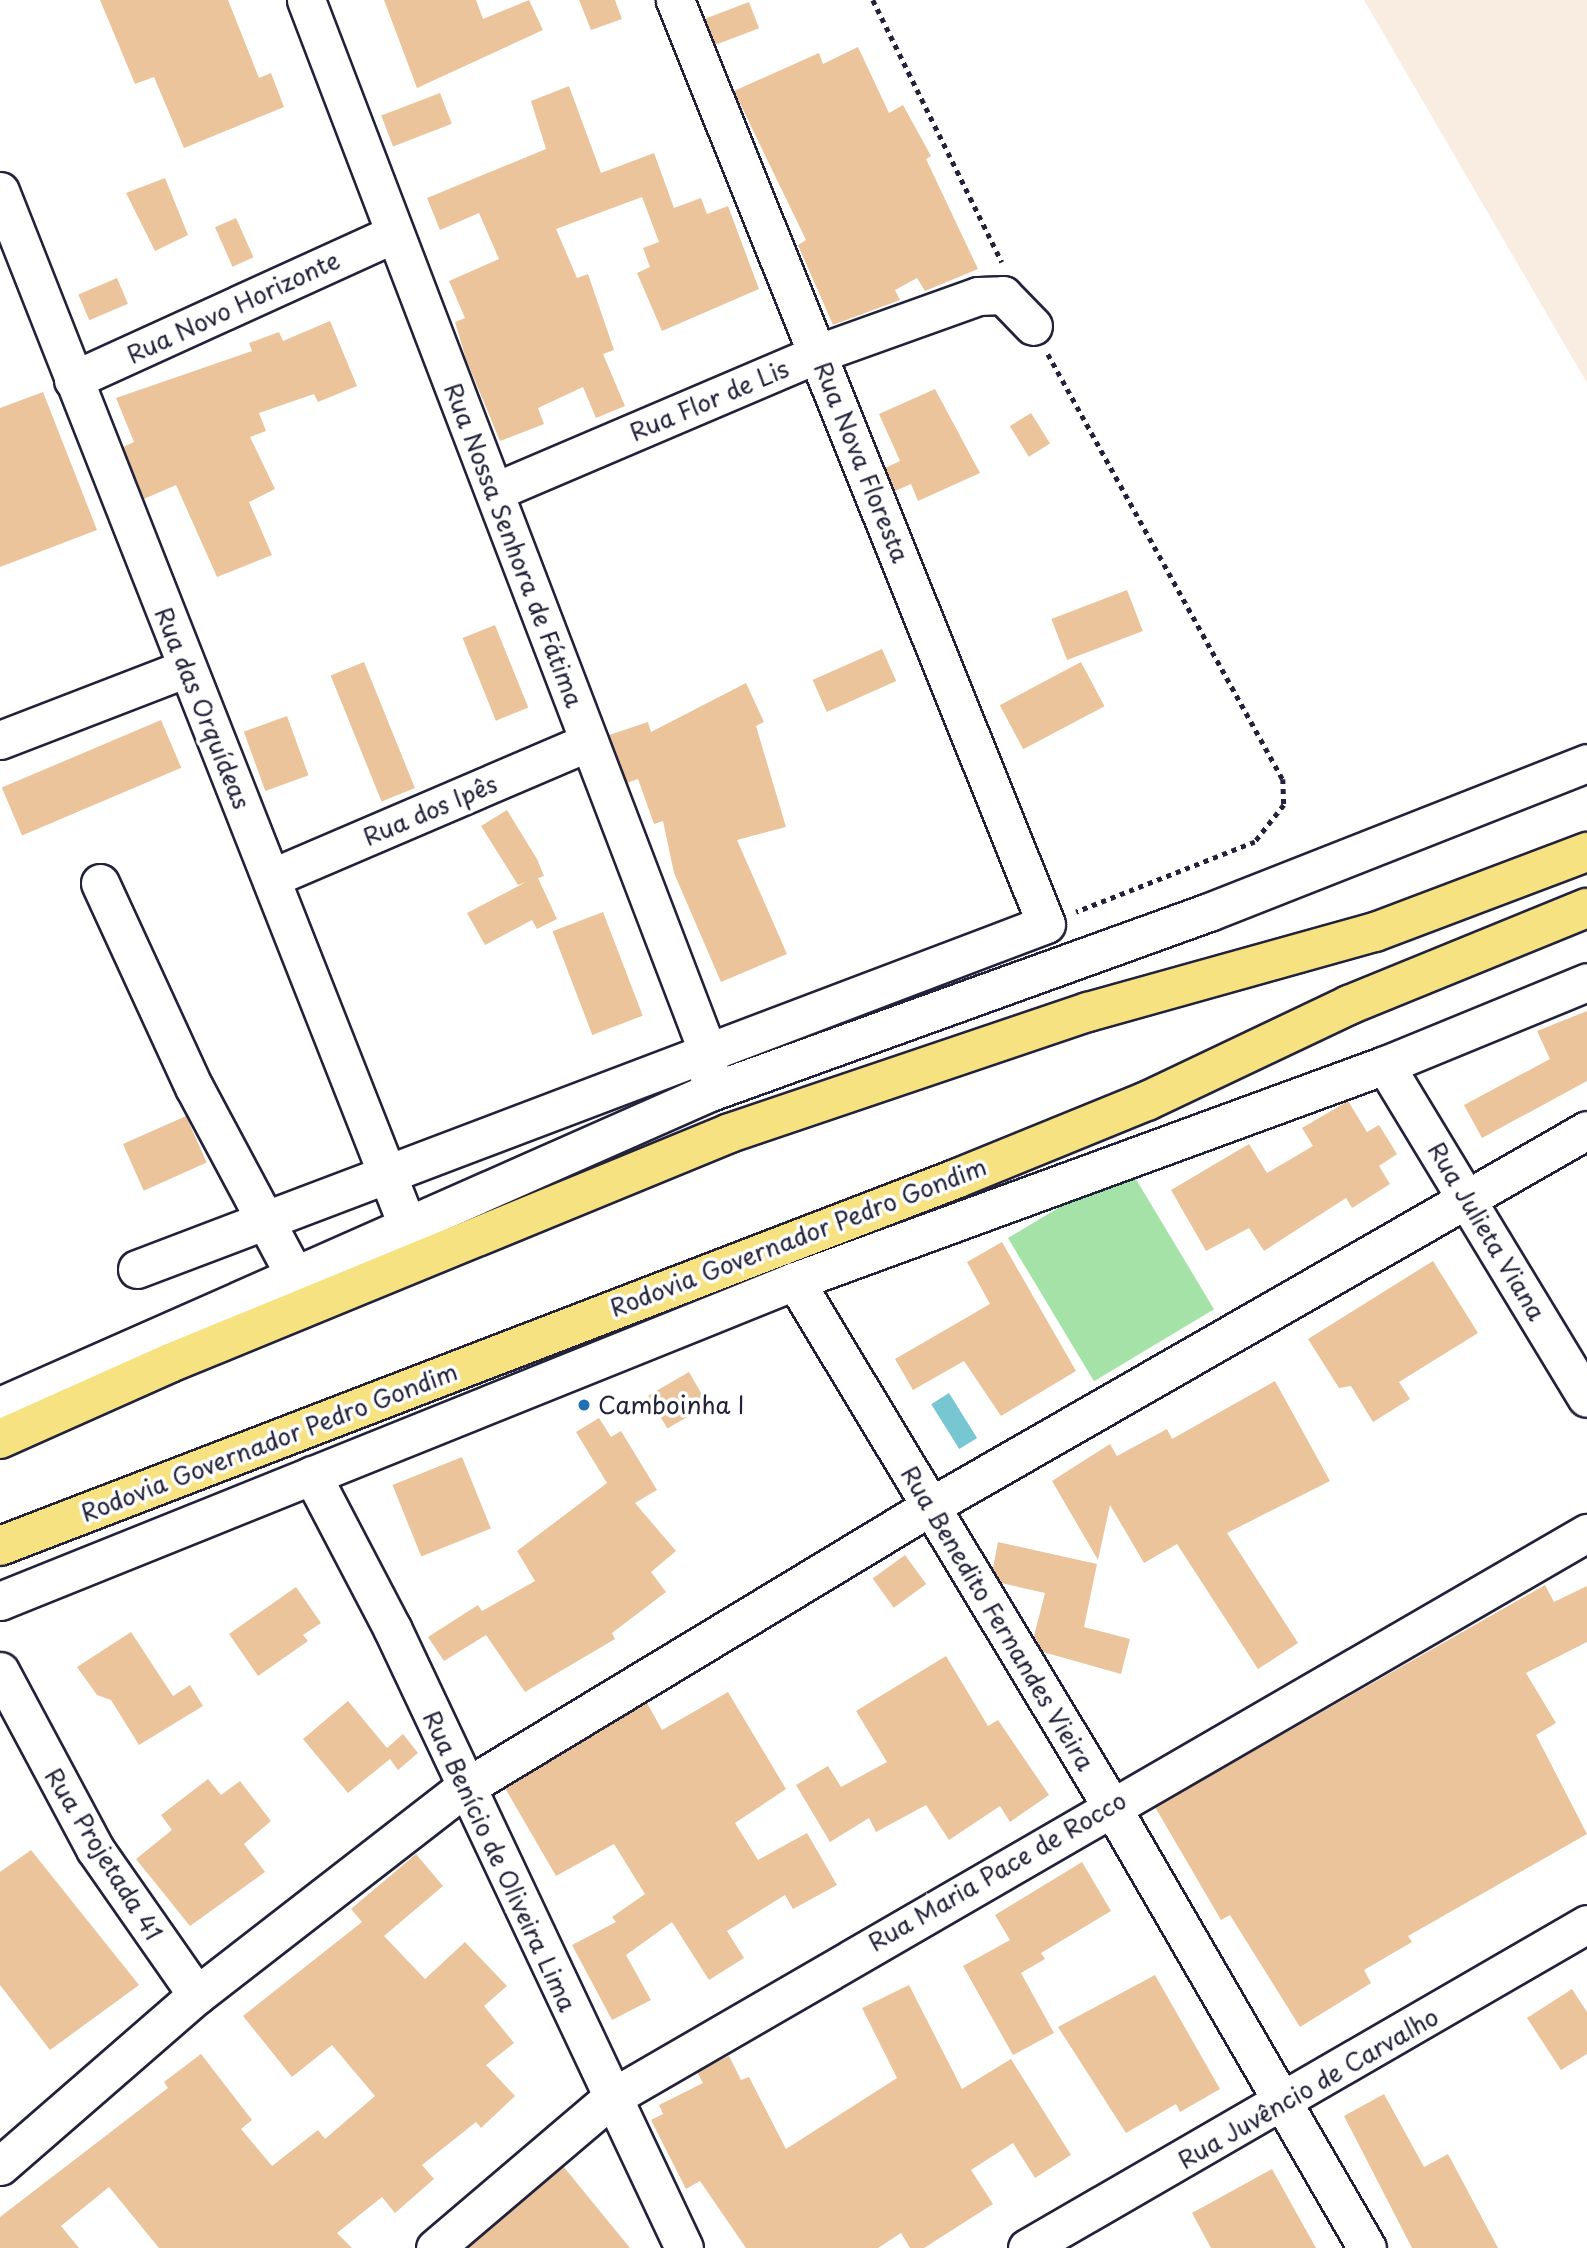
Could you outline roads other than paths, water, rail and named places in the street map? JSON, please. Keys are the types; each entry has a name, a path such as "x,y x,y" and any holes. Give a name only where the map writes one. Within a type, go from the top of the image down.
{"highway":[{"path":"0,1439 170,1363 730,1133 1088,1012 1374,932 1587,852"},
{"name":"Rodovia Governador Pedro Gondim","path":"0,1546 958,1178 1146,1101 1349,1004 1587,908"}],"street":[{"name":"Rua Nossa Senhora de Fátima","path":"306,0 394,234 496,491 708,1053 710,1092"},
{"name":"Rua Nova Floresta","path":"675,0 819,353 1046,924 708,1053"},
{"name":"Rua das Orquídeas","path":"0,191 407,1224"},
{"name":"Rua Novo Horizonte","path":"73,380 394,234"},
{"name":"Rua Flor de Lis","path":"496,491 819,353 990,293 1016,303 1033,326"},
{"path":"0,740 187,668"},
{"name":"Rua dos Ipês","path":"271,878 589,742"},
{"path":"0,1406 710,1092 1209,912 1587,763"},
{"path":"100,883 262,1222 294,1274"},
{"path":"0,1601 795,1281 1385,1065 1587,982"},
{"path":"137,1269 708,1053"},
{"name":"Rua Julieta Viana","path":"1385,1065 1470,1201 1587,1398"},
{"path":"0,2166 197,1995 463,1789 931,1506 1470,1201 1587,1130"},
{"name":"Rua Benedito Fernandes Vieira","path":"795,1281 1110,1804 1367,2248"},
{"name":"Rua Benício de Oliveira Lima","path":"312,1475 392,1628 463,1789 684,2248"},
{"name":"Rua Maria Pace de Rocco","path":"435,2248 611,2098 1110,1804 1587,1533"},
{"name":"Rua Projetada 41","path":"0,1671 89,1839 197,1995"},
{"name":"Rua Juvêncio de Carvalho","path":"1027,2248 1285,2103 1587,1924"}],"water":[{"path":"949,1393 977,1438 959,1449 931,1404"}],"place":[{"name":"Camboinha I","path":"584,1405"}]}
